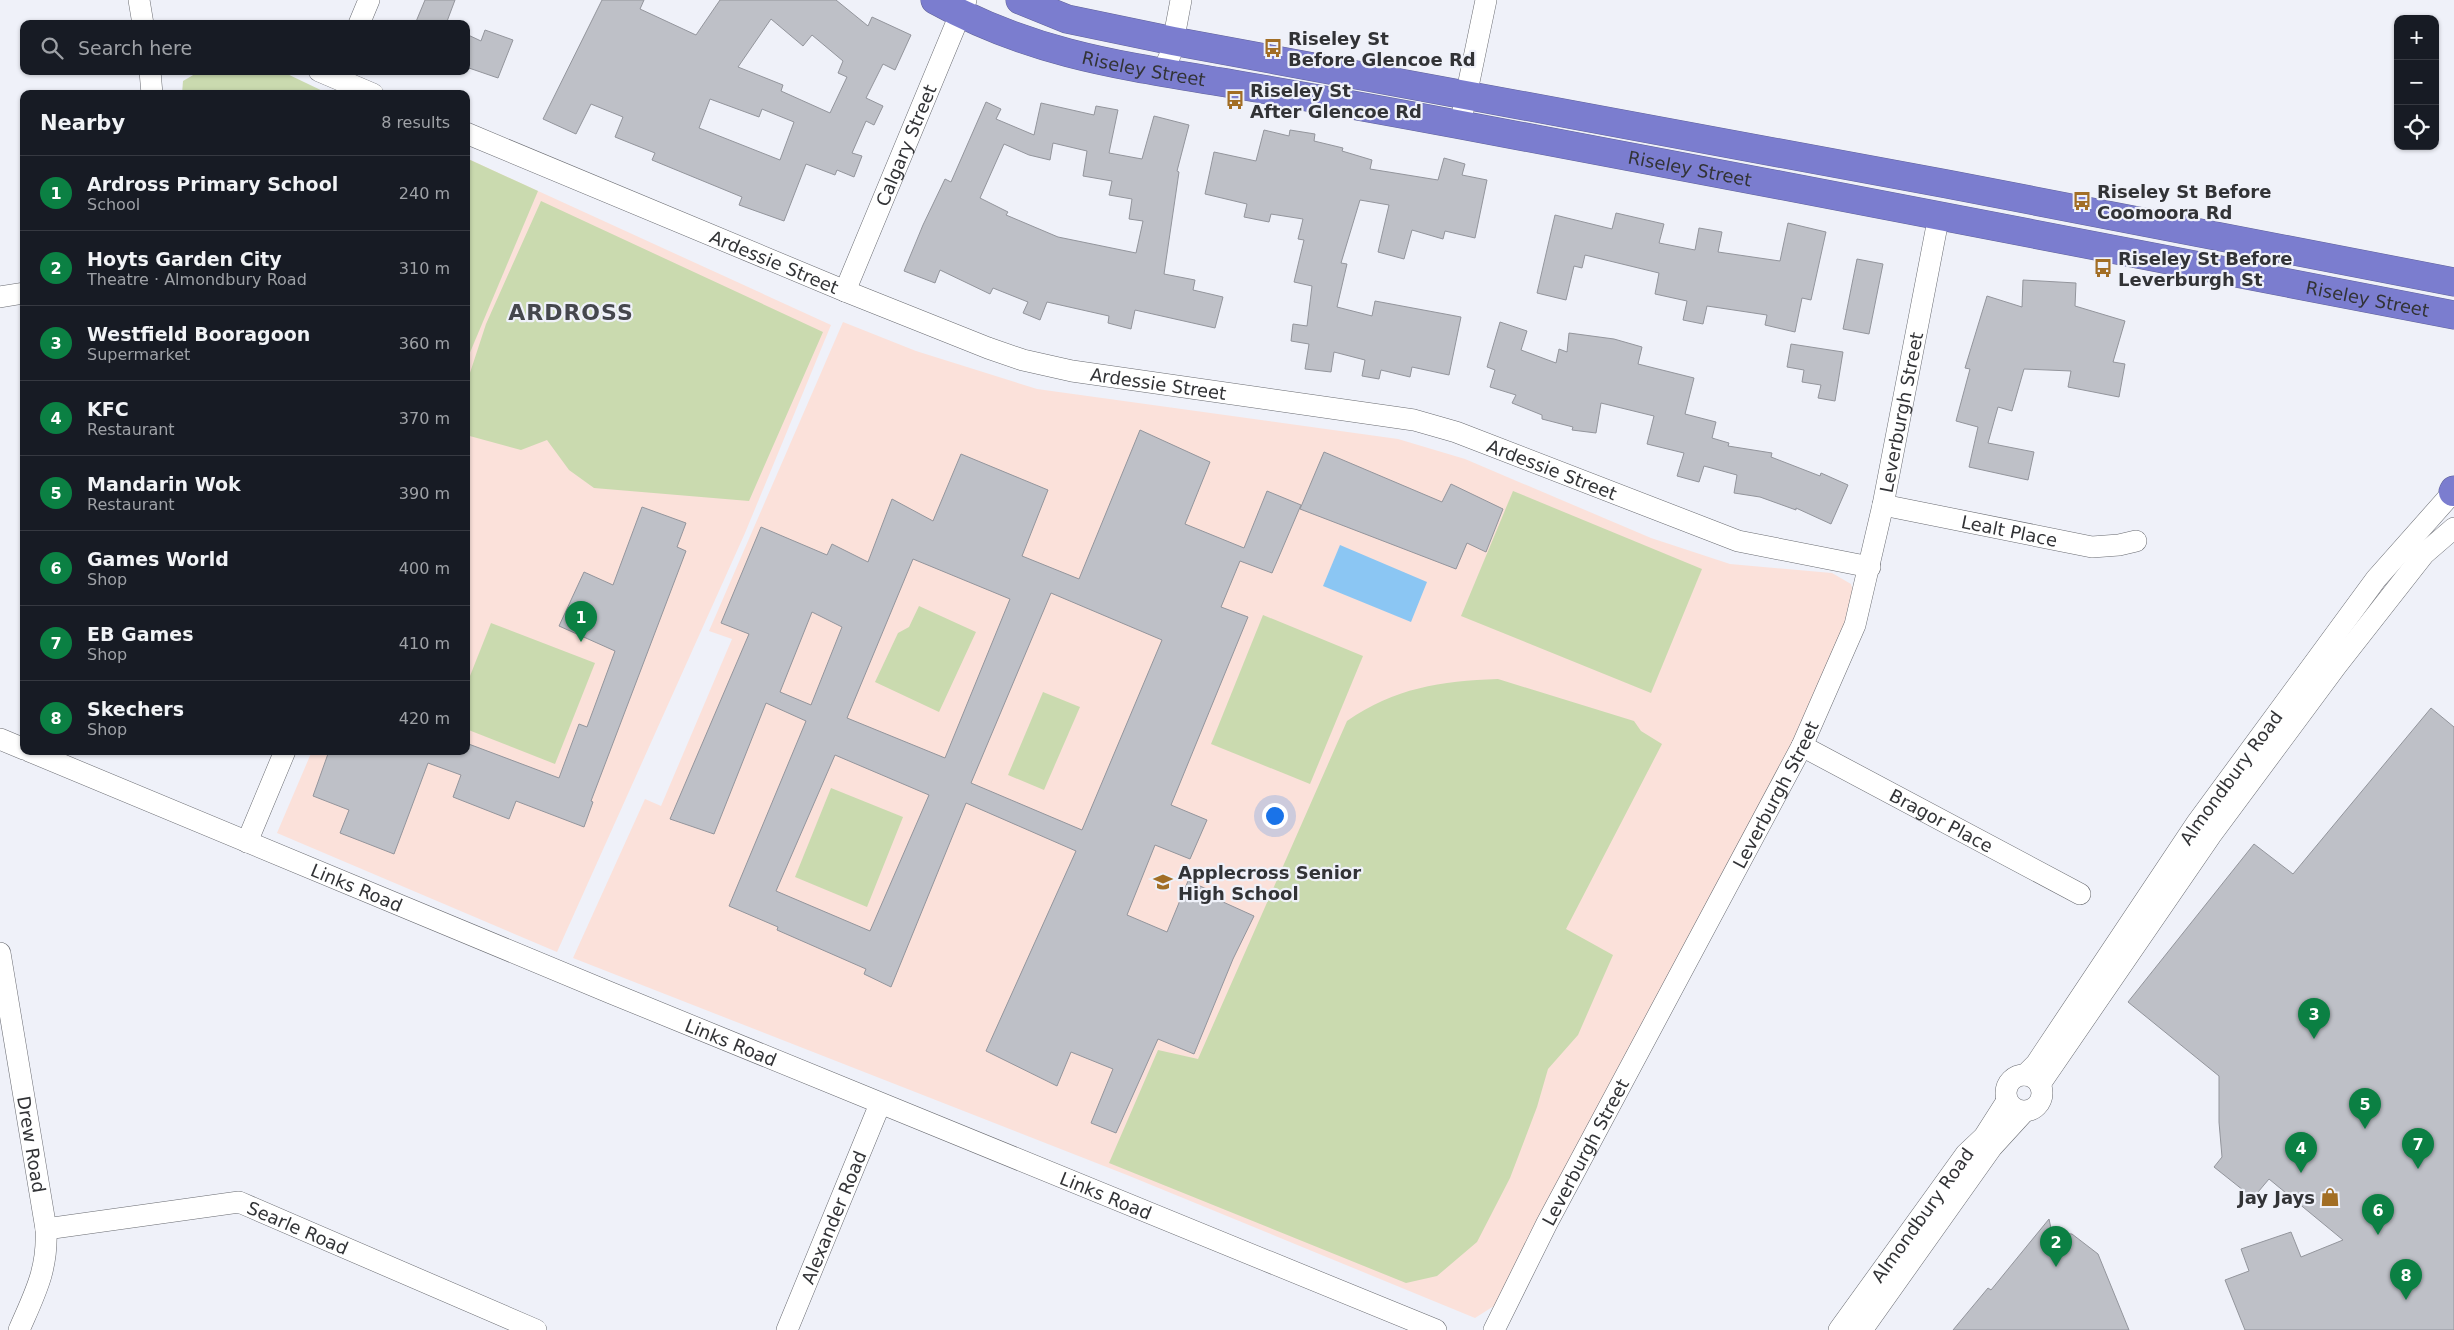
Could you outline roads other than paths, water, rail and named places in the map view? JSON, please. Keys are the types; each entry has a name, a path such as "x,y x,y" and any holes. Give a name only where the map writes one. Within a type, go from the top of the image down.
{"highway":[{"name":"Riseley Street","path":"935,0 963,7 1004,34 1063,53 1162,74 1460,124 2454,315"},
{"name":"Riseley Street","path":"1020,0 1067,19 1173,40 1468,94 2454,282"}],"street":[{"path":"139,0 142,20"},
{"path":"361,20 369,0"},
{"path":"1162,74 1171,53 1181,0"},
{"path":"1460,124 1468,94 1486,0"},
{"name":"Calgary Street","path":"845,291 963,7"},
{"path":"150,75 152,90"},
{"path":"333,75 365,90"},
{"name":"Ardessie Street","path":"470,135 845,291 988,348 1047,366 1414,420 1438,426 1738,541 1870,567"},
{"name":"Leverburgh Street","path":"1494,1330 1548,1223 1802,746 1855,625 1883,505 1939,215"},
{"path":"0,297 20,294"},
{"name":"Almondbury Road","path":"2032,1080 2036,1064 2196,824 2376,579 2454,491"},
{"name":"Lealt Place","path":"1883,505 2092,547 2118,546 2136,541"},
{"name":"Almondbury Road","path":"2032,1080 2337,664 2424,554 2454,528"},
{"path":"0,740 20,748"},
{"name":"Bragor Place","path":"1802,746 2080,894"},
{"name":"Links Road","path":"39,755 880,1104 1436,1330"},
{"path":"247,842 283,755"},
{"name":"Drew Road","path":"0,953 46,1229 47,1252 42,1276 19,1330"},
{"path":"2017,1076 2032,1080 2042,1092 2041,1100 2032,1110 2016,1106 2006,1089 2010,1081 2017,1076"},
{"name":"Alexander Road","path":"787,1330 880,1104"},
{"name":"Almondbury Road","path":"1839,1330 1966,1154 2016,1106"},
{"name":"Almondbury Road","path":"1862,1330 1992,1148 2016,1106"},
{"name":"Searle Road","path":"46,1229 239,1202 536,1330"}],"water":[{"path":"1340,545 1427,582 1411,622 1323,586"}],"place":[{"name":"Riseley St Before Glencoe Rd","path":"1273,48"},
{"name":"Riseley St After Glencoe Rd","path":"1235,100"},
{"name":"Riseley St Before Coomoora Rd","path":"2082,201"},
{"name":"Riseley St Before Leverburgh St","path":"2103,268"},
{"name":"Ardross Primary School","path":"581,642"},
{"name":"Applecross Senior High School","path":"1163,882"},
{"name":"Westfield Booragoon","path":"2314,1039"},
{"name":"Mandarin Wok","path":"2365,1129"},
{"name":"EB Games","path":"2418,1169"},
{"name":"KFC","path":"2301,1173"},
{"name":"Jay Jays","path":"2330,1197"},
{"name":"Games World","path":"2378,1235"},
{"name":"Hoyts Garden City","path":"2056,1267"},
{"name":"Skechers","path":"2406,1300"}],"district":[{"name":"ARDROSS","path":"571,312"}]}
